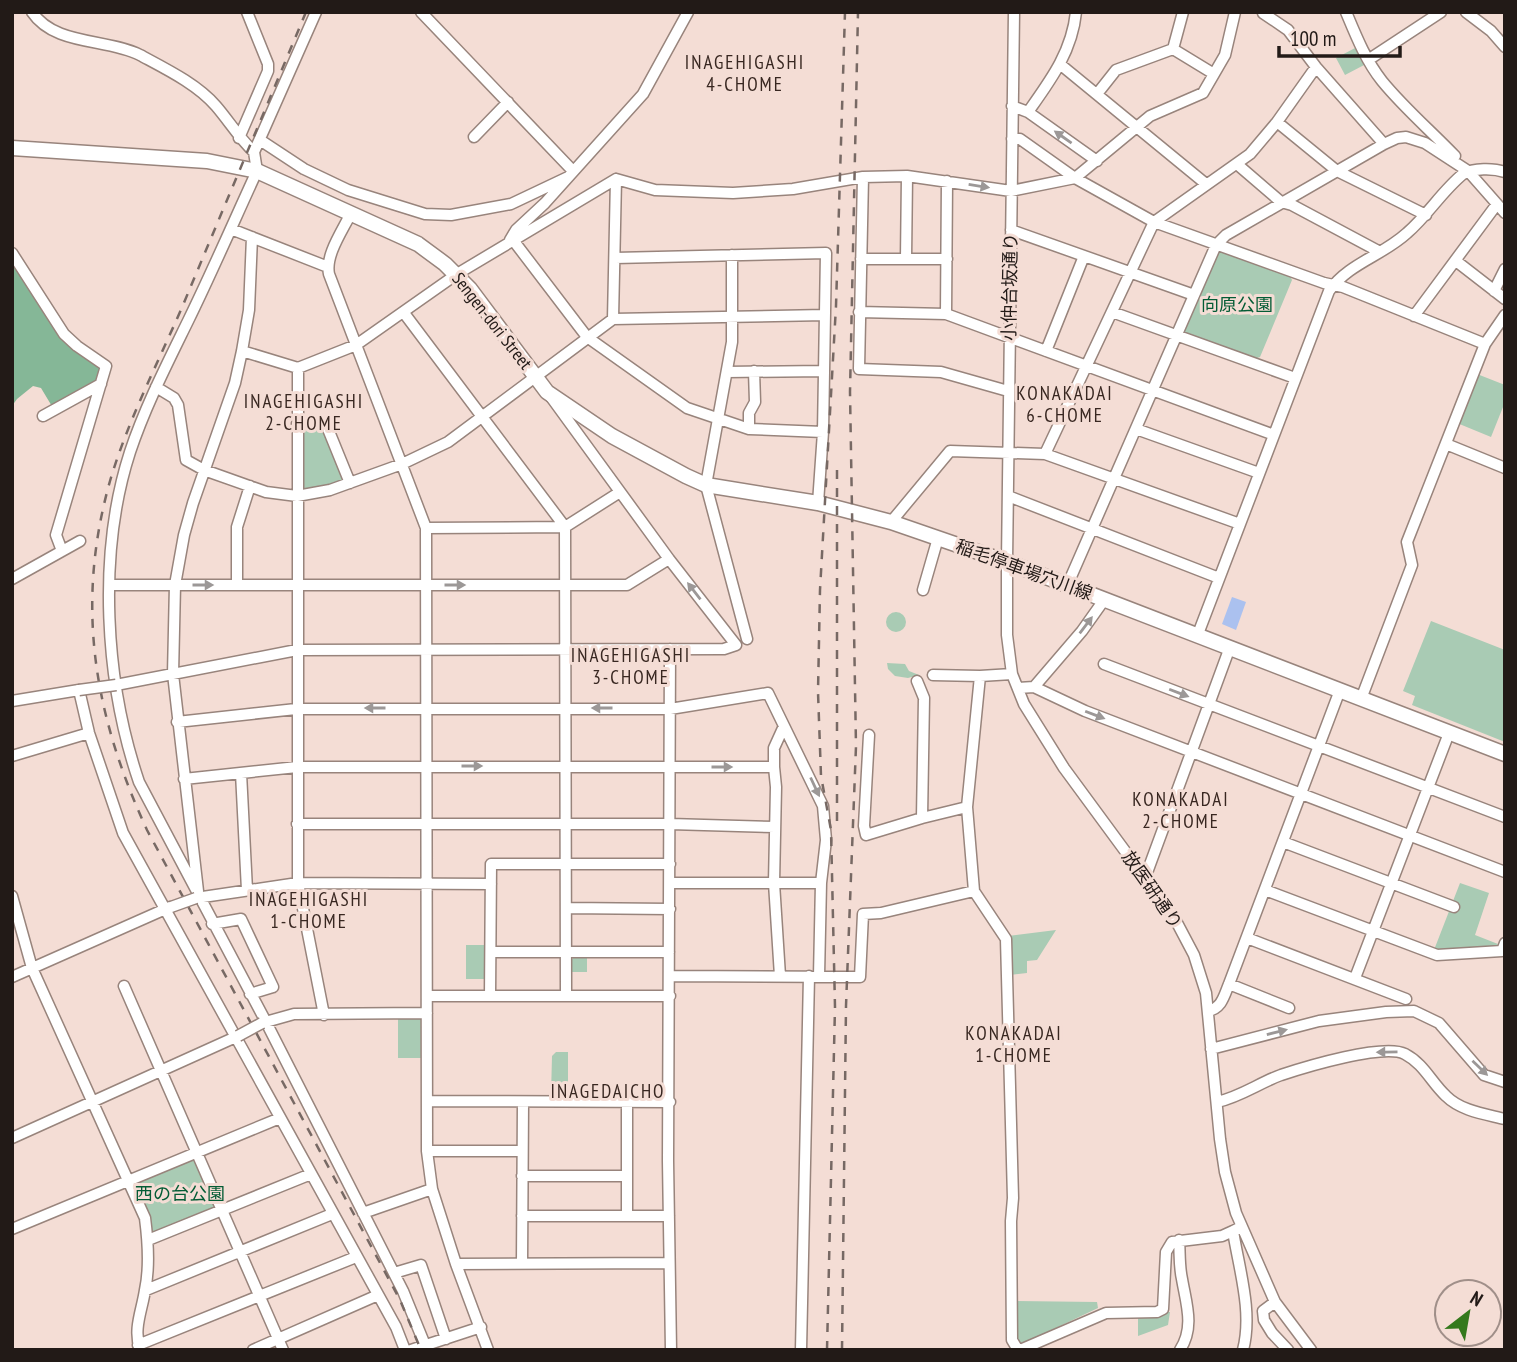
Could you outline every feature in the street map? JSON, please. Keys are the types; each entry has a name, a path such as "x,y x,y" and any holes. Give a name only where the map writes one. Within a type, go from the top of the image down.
{"main road":[{"name":"Sengen-dori Street","path":"12,148 207,161 257,171 351,213 418,244 457,274 547,392"},
{"name":"稲毛停車場穴川線","path":"547,392 612,436 706,485 818,503 939,538 1198,634 1505,754"}],"street":[{"path":"32,12 39,23 52,30 84,41 122,48 199,89 254,152"},
{"path":"239,138 268,71 268,64 247,12"},
{"path":"316,12 254,152 257,171 156,387 130,452 120,489 113,534 110,628 122,727 139,782 394,1273 427,1348"},
{"path":"421,12 508,102 571,174"},
{"path":"511,241 516,230 545,204 651,83 688,12"},
{"name":"小仲台坂通り","path":"1007,562 1014,12"},
{"path":"1028,112 1061,65 1073,33 1076,12"},
{"path":"1173,49 1183,12"},
{"path":"243,351 298,368 356,345 457,274 616,179 655,190 733,193 793,189 863,177 907,176 1011,191 1075,178 1150,116 1203,93 1225,55 1235,12"},
{"path":"1346,12 1368,60 1398,99 1455,156 1458,164"},
{"path":"1368,60 1441,12"},
{"path":"1466,12 1491,31 1505,47"},
{"path":"1263,13 1288,30 1316,67 1384,144"},
{"path":"1097,94 1116,70 1173,49"},
{"path":"1173,49 1214,74"},
{"path":"1061,65 1206,184"},
{"path":"1045,454 1154,222 1206,184 1238,165 1256,148 1316,67"},
{"path":"474,137 508,102"},
{"path":"1012,106 1028,112 1097,161"},
{"path":"1277,121 1337,171 1426,215"},
{"path":"1067,586 1216,245 1226,235 1384,144 1397,138 1413,138 1468,171 1501,208 1414,316"},
{"path":"1012,139 1020,139 1075,178 1154,222 1334,285 1485,344"},
{"path":"260,140 304,169 348,190 425,214 450,215 511,204 571,174"},
{"path":"1238,165 1281,202 1292,205 1380,252"},
{"path":"1198,634 1323,305 1334,285 1355,265 1405,235 1453,183 1468,171 1504,168"},
{"path":"906,259 907,176"},
{"path":"863,177 859,369 941,372 1008,391"},
{"path":"613,319 616,179"},
{"path":"946,314 947,181"},
{"path":"351,213 327,267 426,528 427,1151 432,1189 488,1350"},
{"path":"231,229 327,267"},
{"path":"1011,230 1194,295"},
{"path":"197,898 173,674 175,585 184,535 235,383 243,351 249,310 253,237"},
{"path":"511,241 587,337 687,408 749,429 823,432"},
{"path":"12,253 64,334 76,346 106,366 56,535 62,551"},
{"path":"615,258 826,253 823,432 818,503"},
{"path":"732,255 732,342 706,485 747,639"},
{"path":"1046,351 1084,256"},
{"path":"861,259 947,259"},
{"path":"1456,261 1505,299"},
{"path":"1494,291 1505,269"},
{"path":"1112,312 1295,378"},
{"path":"404,313 565,527 566,996"},
{"path":"859,313 946,314 1274,435"},
{"path":"156,387 174,398 178,405 186,460 204,470 265,492 297,496 350,483 402,464 448,442 613,319 825,315"},
{"path":"1361,699 1410,572 1412,565 1407,542 1485,344 1505,315"},
{"path":"298,368 298,883 324,1015"},
{"path":"749,429 749,413 755,402 754,371"},
{"path":"727,372 824,371"},
{"path":"43,416 101,384"},
{"name":"Sengen-dori Street","path":"547,392 669,559 736,645 724,649 670,649"},
{"path":"297,424 326,424 350,483"},
{"path":"1136,429 1259,473"},
{"path":"1446,444 1505,468"},
{"path":"891,522 950,451 1045,454 1240,524"},
{"path":"237,585 237,527 250,486"},
{"path":"426,528 565,527 620,492"},
{"path":"1008,496 1219,578"},
{"path":"923,590 939,538"},
{"path":"12,579 80,541"},
{"path":"111,585 627,585 669,559"},
{"name":"放医研通り","path":"1007,562 1007,635 1012,674 1024,704 1064,768 1175,919 1186,939 1201,975 1208,1011 1225,1172 1238,1229 1275,1302 1311,1350"},
{"path":"1034,687 1082,631 1104,600"},
{"path":"1145,878 1230,647"},
{"path":"15,697 116,685 296,650 670,649 671,1350"},
{"path":"1104,664 1505,817"},
{"path":"933,675 1012,674"},
{"path":"980,676 967,807 974,891 1006,939 1013,1198 1013,1345 1019,1350 1106,1313 1157,1312 1163,1309 1166,1252 1172,1242 1222,1236 1238,1229 1247,1324 1243,1350"},
{"path":"917,681 923,698 922,818"},
{"path":"1018,688 1034,687 1084,711 1505,872"},
{"path":"79,690 89,733 123,833 168,908 378,1295 405,1350"},
{"path":"1208,1011 1219,1006 1229,984 1340,690"},
{"path":"177,722 296,709 670,709 768,694 823,806 826,839 814,976 801,1350"},
{"path":"780,976 774,883 774,748 784,726"},
{"path":"12,757 89,733"},
{"path":"1355,978 1450,733"},
{"path":"869,735 864,826 866,835 967,807"},
{"path":"184,779 297,767 774,767"},
{"path":"241,773 247,890"},
{"path":"297,824 670,824 775,827"},
{"path":"1283,842 1454,907"},
{"path":"490,996 491,864 670,864"},
{"path":"12,976 197,898 298,883 491,884"},
{"path":"670,883 821,883"},
{"path":"1265,890 1437,955 1502,951 1505,943"},
{"path":"670,976 860,977 863,914 881,913 974,891"},
{"path":"12,896 32,968 145,1218 148,1240 146,1290 138,1317 139,1347 356,1256"},
{"path":"566,908 670,909"},
{"path":"212,924 241,919 273,987 250,994"},
{"path":"1247,938 1406,999"},
{"path":"491,952 669,952"},
{"path":"1229,984 1290,1008"},
{"path":"124,986 281,1344"},
{"path":"427,996 670,996"},
{"path":"1211,1049 1319,1021 1414,1011 1439,1024 1484,1075 1505,1082"},
{"path":"12,1138 162,1072 264,1022 294,1014 426,1013"},
{"path":"1217,1102 1231,1099 1279,1076 1334,1060 1382,1051 1402,1052 1420,1063 1447,1097 1465,1108 1505,1119"},
{"path":"426,1101 670,1102"},
{"path":"522,1263 523,1102"},
{"path":"627,1102 627,1216"},
{"path":"12,1229 280,1118"},
{"path":"427,1151 522,1151"},
{"path":"148,1240 310,1174"},
{"path":"522,1176 627,1176"},
{"path":"363,1213 432,1189"},
{"path":"146,1290 332,1214"},
{"path":"522,1216 669,1216"},
{"path":"1179,1240 1181,1278 1188,1302 1189,1322 1180,1350"},
{"path":"456,1264 669,1263"},
{"path":"394,1273 421,1265 446,1339"},
{"path":"253,1350 281,1344 378,1295"},
{"path":"1275,1302 1263,1311 1264,1320 1288,1350"},
{"path":"411,1350 427,1348 481,1327"}],"green space":[{"path":"1357,47 1366,64 1345,75 1336,58"},
{"name":"向原公園","path":"1222,251 1290,276 1292,280 1260,357 1254,359 1185,334 1182,329 1216,253"},
{"path":"12,257 35,295 98,365 101,372 97,381 53,408 41,388 33,386 12,406"},
{"path":"1477,374 1505,385 1505,402 1491,437 1457,423"},
{"path":"323,427 346,478 343,482 305,492 300,490 302,428"},
{"path":"896,612 903,615 906,622 903,629 896,632 889,629 886,622 889,615"},
{"path":"1431,621 1505,650 1505,742 1412,705 1415,696 1403,691"},
{"path":"887,663 905,664 909,671 919,675 908,678 895,676 888,669"},
{"path":"1460,883 1489,893 1475,935 1498,944 1494,949 1434,950"},
{"path":"1056,930 1037,960 1027,961 1027,973 1010,975 1008,936"},
{"path":"466,945 486,945 487,979 466,979"},
{"path":"577,955 587,955 587,972 572,972 571,960"},
{"path":"398,1018 422,1019 421,1058 398,1058"},
{"path":"556,1052 568,1052 568,1099 555,1099 551,1095 552,1056"},
{"name":"西の台公園","path":"193,1158 198,1160 216,1209 155,1235 151,1232 137,1185 139,1181"},
{"path":"1014,1301 1097,1302 1098,1308 1020,1345 1015,1341"},
{"path":"1170,1312 1168,1325 1138,1336 1138,1314"}],"water":[{"path":"1232,597 1246,602 1236,630 1222,624"}],"railway":[{"path":"306,12 117,458 99,527 92,616 103,702 114,744 147,830 400,1300 421,1350"},
{"path":"827,1350 835,1007 831,830 821,776 818,692 820,590 836,306 845,12"},
{"path":"842,1350 846,1006 856,746 850,392 858,12"},
{"path":"837,467 837,821"}],"district":[{"name":"INAGEHIGASHI 4-CHOME","path":"745,73"},
{"name":"KONAKADAI 6-CHOME","path":"1065,404"},
{"name":"INAGEHIGASHI 2-CHOME","path":"304,412"},
{"name":"INAGEHIGASHI 3-CHOME","path":"631,666"},
{"name":"KONAKADAI 2-CHOME","path":"1181,810"},
{"name":"INAGEHIGASHI 1-CHOME","path":"309,910"},
{"name":"KONAKADAI 1-CHOME","path":"1014,1044"},
{"name":"INAGEDAICHO","path":"608,1091"}]}
